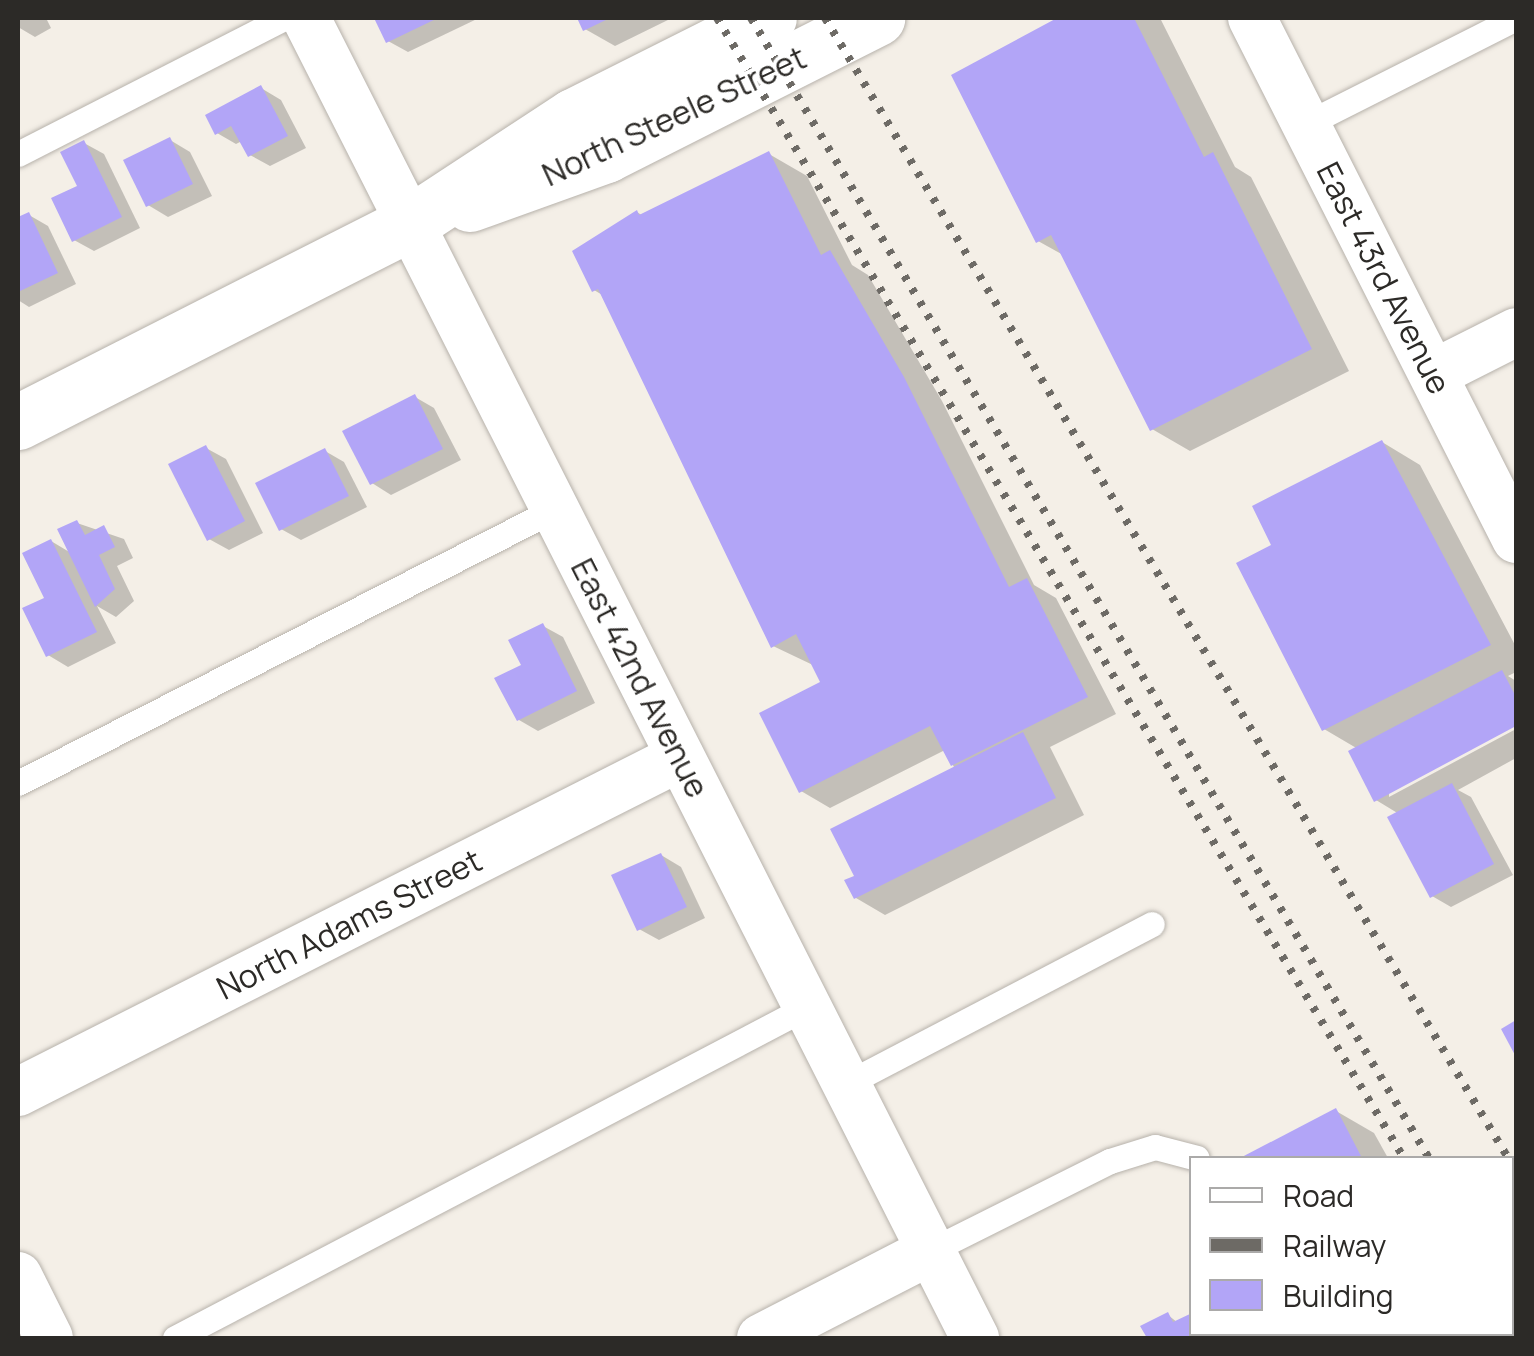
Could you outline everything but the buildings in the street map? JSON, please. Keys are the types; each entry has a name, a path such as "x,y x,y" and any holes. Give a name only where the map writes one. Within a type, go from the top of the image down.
{"street":[{"name":"East 42nd Avenue","path":"306,18 975,1338"},
{"name":"North Steele Street","path":"18,422 410,223 573,116 769,18"},
{"name":"North Steele Street","path":"410,223 591,162 877,18"},
{"name":"East 43rd Avenue","path":"1252,18 1516,539"},
{"path":"1432,374 1516,332"},
{"name":"North Adams Street","path":"18,1092 680,757"},
{"path":"760,1338 930,1251"},
{"path":"18,1276 49,1338"}],"lane":[{"path":"18,154 284,18"},
{"path":"1306,124 1516,18"},
{"path":"18,783 554,509"},
{"path":"846,1084 1152,924"},
{"path":"175,1338 807,1007"},
{"path":"930,1251 1110,1161 1155,1147 1189,1156"}],"railway":[{"path":"717,18 1403,1156"},
{"path":"751,18 1428,1156"},
{"path":"825,18 1507,1156"},
{"path":"1514,1302 1516,1306"}]}
